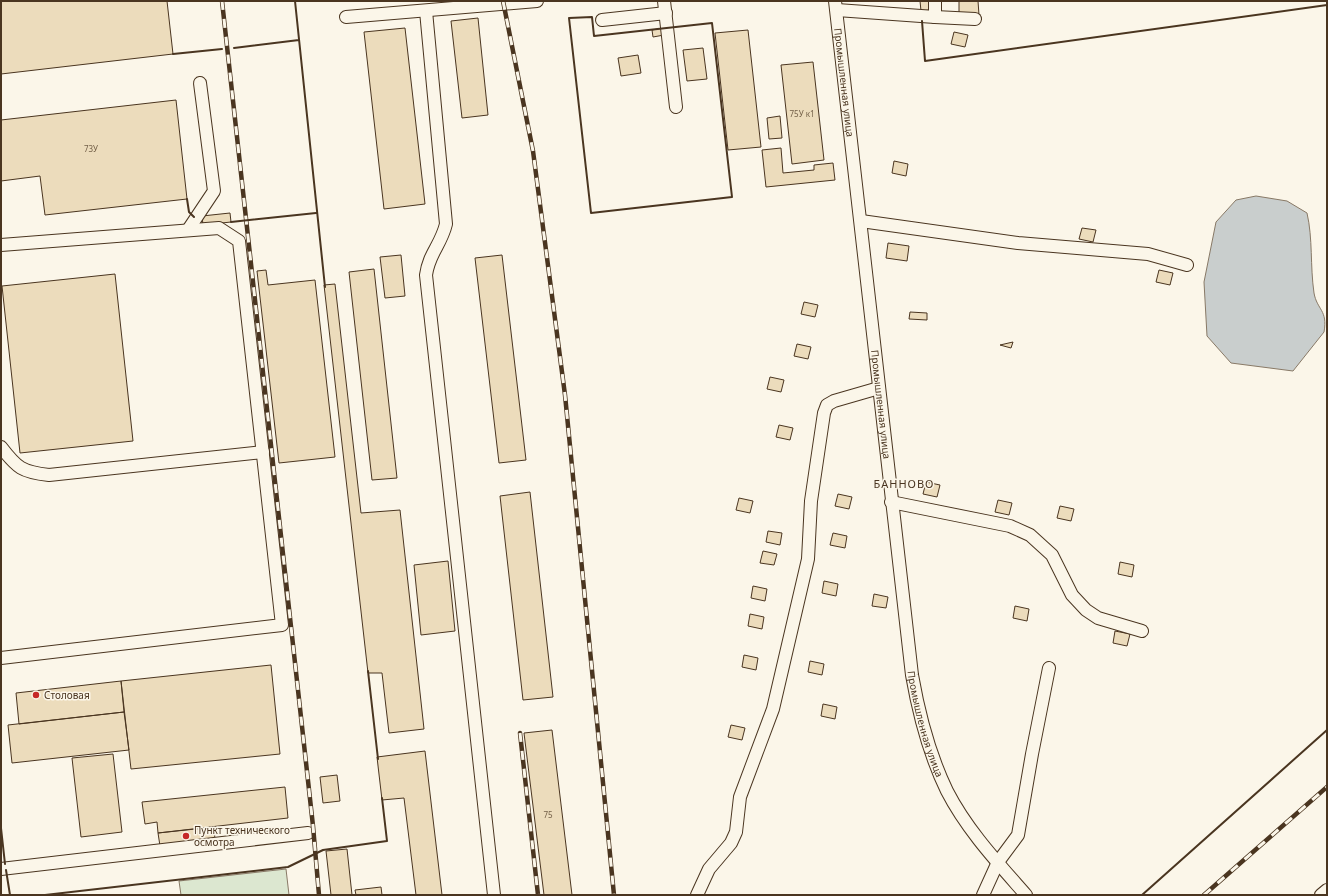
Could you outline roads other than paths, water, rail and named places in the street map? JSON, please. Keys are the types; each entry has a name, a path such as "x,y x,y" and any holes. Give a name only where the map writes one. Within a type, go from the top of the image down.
{"street":[{"path":"346,17 537,1"},
{"path":"935,1 935,17"},
{"path":"836,6 935,17 975,19"},
{"name":"Промышленная улица","path":"836,6 880,388 891,502 912,675 919,716 931,754 948,792 973,832 1026,895"},
{"path":"602,20 665,7 676,107"},
{"path":"426,11 446,224 443,237 428,261 426,275 494,895"},
{"path":"188,230 214,191 200,83"},
{"path":"861,221 1018,243 1148,254 1187,265"},
{"path":"1,244 219,228 239,242 282,625 1,658"},
{"path":"697,895 708,869 731,842 736,832 740,797 773,709 808,559 811,501 824,413 828,406 834,401 880,388"},
{"path":"1,447 15,464 30,473 49,475 263,452"},
{"path":"891,502 1010,526 1030,535 1052,555 1072,595 1086,610 1098,618 1142,631"},
{"path":"983,895 998,862 1018,835 1049,668"},
{"path":"1,868 308,833"},
{"path":"1321,895 1327,890"}],"railway":[{"path":"222,1 313,826 319,895"},
{"path":"503,1 533,151 565,395 614,895"},
{"path":"520,733 538,895"},
{"path":"1204,895 1327,787"}],"place":[{"name":"Столовая","path":"36,695"},
{"name":"Пункт технического осмотра","path":"186,836"}],"district":[{"name":"БАННОВО","path":"904,483"}]}
